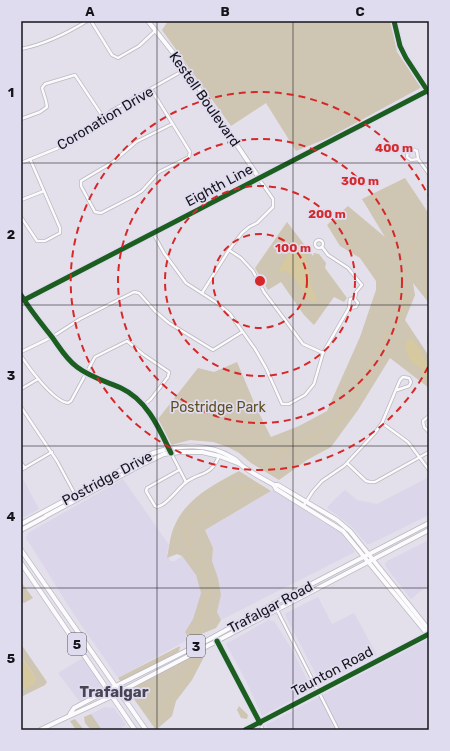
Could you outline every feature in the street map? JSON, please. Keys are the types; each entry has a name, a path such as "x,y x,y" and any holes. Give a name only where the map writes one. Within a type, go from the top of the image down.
{"street":[{"path":"21,49 38,46 57,38 87,21"},
{"path":"91,21 112,55 118,58 139,46 156,31"},
{"name":"Kestell Boulevard","path":"148,21 186,69 259,178"},
{"path":"394,21 400,46 428,92"},
{"name":"Coronation Drive","path":"21,163 62,146 86,133 120,106 151,90 186,69"},
{"path":"21,119 47,108 42,88 45,84 75,75 101,114 105,117"},
{"path":"151,90 190,152 189,157 159,172 142,191 134,196 101,213 95,212 81,186 81,181 113,162 136,142 172,124"},
{"name":"Eighth Line","path":"23,301 428,92"},
{"path":"418,159 410,159 407,155 408,151 411,149 416,150 418,153 418,159 429,174"},
{"path":"21,216 37,241 45,241 60,234 60,228 30,159"},
{"path":"202,293 229,250 242,233 257,223 272,207 273,199 259,178"},
{"path":"21,200 44,190"},
{"path":"153,233 164,253 186,283 217,303 230,314 266,368 280,402 285,405 305,395 314,384 323,353 349,308 350,299 356,299"},
{"path":"322,248 328,255 348,268 362,285 356,292 358,305 349,308"},
{"path":"229,250 241,258 253,272 268,297 303,344 323,353"},
{"path":"21,352 52,337 80,319 134,292 139,293 155,311 169,323 213,350 242,332"},
{"path":"21,295 23,301 69,361 87,373 127,391 144,405 152,416 186,482"},
{"path":"429,334 429,343"},
{"path":"21,356 48,390 64,402 68,403 71,401 96,357 125,341 129,342 144,355 169,372 168,377 151,399 144,405"},
{"path":"305,504 313,491 322,482 347,463 382,423 401,378 406,376 409,378 411,382 409,386 397,390"},
{"path":"21,389 38,379"},
{"path":"21,407 52,452 78,500"},
{"path":"429,416 423,421 424,427 429,432"},
{"path":"382,423 408,442 429,470"},
{"name":"Postridge Drive","path":"21,524 142,458 170,450 204,447 234,458 240,464 274,485 276,489 345,526 356,536 429,634"},
{"name":"Postridge Drive","path":"21,530 170,450 219,456 240,464"},
{"path":"21,470 52,452"},
{"path":"347,463 366,481 375,482 429,452"},
{"path":"179,470 150,486 146,491 146,494 155,506 162,506 186,482 207,473 213,468 219,456"},
{"path":"21,463 25,468"},
{"name":"Postridge Drive","path":"305,504 343,531 365,560 429,634"},
{"name":"Trafalgar Road","path":"371,557 429,523"},
{"name":"Trafalgar Road","path":"70,714 74,708 215,636 273,604 429,530"},
{"name":"5","path":"21,550 146,730"},
{"name":"Trafalgar Road","path":"40,730 70,714 77,713 120,692 277,611 365,560"},
{"name":"5","path":"21,563 135,730"},
{"path":"273,604 338,730"},
{"name":"Taunton Road","path":"245,730 429,634"},
{"path":"217,641 263,730"}],"shaded area":[{"path":"293,245 304,251 311,284 317,301 308,299 294,278 287,272 283,271 277,273 286,258 290,247"},
{"path":"407,340 413,340 421,350 423,358 429,364 429,378 423,375 421,371 423,370 412,362 408,356 405,346"},
{"path":"21,475 39,509 21,519"},
{"path":"429,477 429,515 370,544 367,544 350,525 327,508 345,490 357,500 377,504"},
{"path":"123,479 169,545 167,553 170,561 175,561 182,556 196,575 201,593 193,619 185,632 189,639 118,678 73,613 26,538 28,533"},
{"path":"273,490 322,522 339,530 355,552 221,620 217,612 221,595 218,578 212,561 213,548 205,530"},
{"path":"429,540 429,586 411,599 385,564 387,561"},
{"path":"318,597 332,624 354,613 377,655 321,684 285,615 286,613"},
{"path":"270,619 271,621 274,621 290,646 312,689 262,716 245,679 226,644"},
{"path":"428,639 429,730 269,730 266,725"},
{"path":"21,656 35,677 35,680 31,686 21,690"},
{"path":"83,658 102,687 101,691 80,702 58,673"},
{"path":"105,707 114,708 126,725 117,730 102,730 91,714"}],"green space":[{"path":"168,21 391,21 397,52 422,87 328,138 296,151 266,103 231,126 162,30"},
{"name":"Postridge Park","path":"405,178 427,211 429,211 429,303 413,283 415,295 405,320 429,356 429,388 390,358 358,410 331,447 307,460 279,480 251,463 239,453 228,447 213,442 190,440 171,445 158,419 198,368 214,372 237,362 256,407 271,437 299,426 327,411 360,337 376,290 376,281 360,258 340,246 327,225 348,206 385,237 362,199"},
{"path":"287,222 313,256 314,253 319,254 326,263 325,268 347,298 344,302 334,297 314,325 304,315 281,282 268,290 255,268"},
{"path":"239,471 271,491 205,530 213,548 212,561 218,578 221,595 217,612 221,620 216,628 189,639 185,632 193,619 201,593 196,575 182,556 177,554 167,558 174,527 186,508 201,493"},
{"path":"21,582 33,598 24,603 21,602"},
{"path":"21,644 47,682 45,685 21,697 21,690 33,684 35,677 21,656"},
{"path":"180,646 179,651 176,653 123,681 121,682 118,678"},
{"path":"202,651 204,657 192,680 176,701 172,716 156,730 129,692 130,689"},
{"path":"239,706 248,715 247,719 241,718 237,710"},
{"path":"91,714 102,730 91,730 85,723 84,717"},
{"path":"75,719 84,730 76,730 70,721"}],"waterway":[{"path":"418,245 429,243"},
{"path":"270,473 272,458 288,448 317,436 333,426 343,416 367,373 372,357 383,342 385,335 394,329 398,319 405,311 404,299 399,294 397,286 404,275 408,251 415,246"},
{"path":"196,639 208,595 208,585 202,563 190,549 187,536 187,527 193,519 204,513 213,511 233,490 251,487 264,487"},
{"path":"152,724 190,673 196,659"}],"cycle path":[{"path":"394,21 400,46 429,93"},
{"path":"24,300 429,90"},
{"path":"21,295 63,353 73,364 82,371 130,393 145,407 157,425 171,453"},
{"path":"245,730 429,634"},
{"path":"217,641 260,723"}],"district":[{"name":"Trafalgar","path":"114,692"}]}
